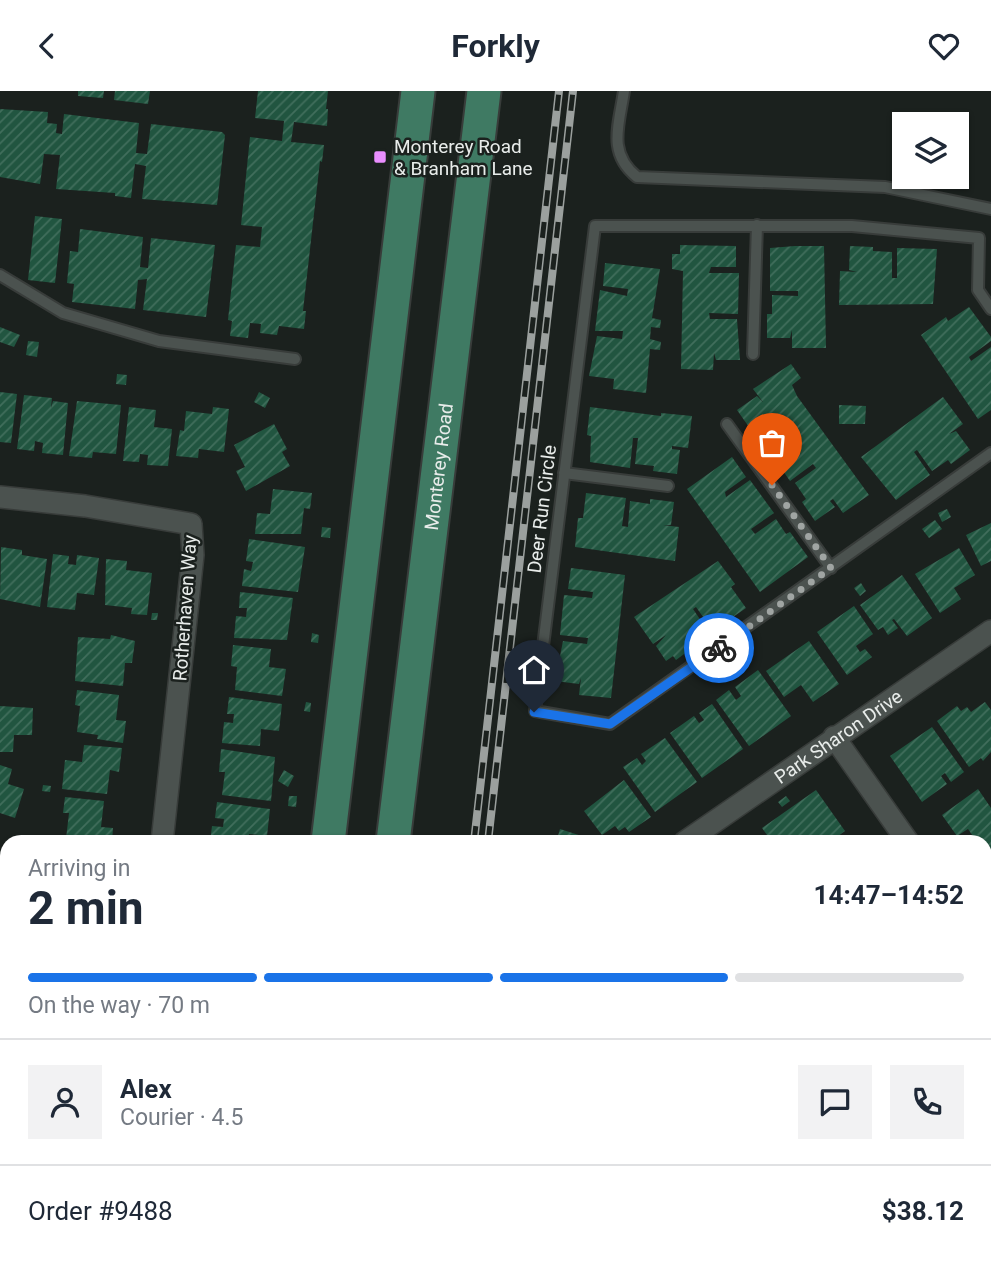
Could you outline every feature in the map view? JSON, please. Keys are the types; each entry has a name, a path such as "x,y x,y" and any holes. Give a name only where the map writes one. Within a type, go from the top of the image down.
{"main road":[{"path":"329,835 418,91"},
{"name":"Monterey Road","path":"394,835 484,91"},
{"path":"478,137 498,91"}],"street":[{"name":"Rotherhaven Way","path":"0,497 85,506 191,524 193,555 163,835"},
{"name":"Park Sharon Drive","path":"695,835 991,631"},
{"path":"834,737 903,835"}],"lane":[{"path":"624,91 616,147 624,166 637,177 885,187 991,208"},
{"path":"753,354 757,225"},
{"name":"Deer Run Circle","path":"991,309 978,290 979,239 852,226 595,226 534,712 610,724 991,453"},
{"path":"0,275 63,313 147,337 295,359"},
{"path":"727,423 831,568"},
{"path":"564,473 668,486"}],"building":[{"path":"78,91 104,91 103,98 78,96"},
{"path":"115,91 150,91 148,104 114,100"},
{"path":"258,91 328,91 328,109 327,126 294,122 291,142 324,145 303,311 306,311 304,329 279,326 277,335 260,333 261,324 250,323 248,338 230,336 232,321 228,320 236,245 260,247 262,227 241,225 250,137 282,141 284,121 255,118"},
{"path":"0,109 48,112 47,123 57,124 56,133 62,134 64,114 139,123 136,153 147,154 151,124 222,132 225,135 217,205 142,199 146,166 135,164 131,198 115,196 115,193 56,189 60,155 44,154 40,184 0,177"},
{"path":"35,216 62,219 55,283 28,280"},
{"path":"80,229 143,237 140,267 148,268 151,238 215,245 206,317 143,310 147,279 138,280 135,309 72,302 74,284 67,283 70,251 78,252"},
{"path":"680,245 736,246 736,267 711,267 709,273 739,273 738,314 709,313 710,319 737,319 740,360 716,360 714,353 713,370 681,369 683,271 672,269 672,254 680,254"},
{"path":"824,246 826,348 792,348 792,330 790,338 767,338 767,314 772,314 772,295 798,296 798,291 770,291 770,248"},
{"path":"850,246 873,247 873,251 892,252 892,278 897,278 897,248 937,249 933,304 839,305 840,271 857,272 849,270"},
{"path":"605,263 660,269 652,318 661,320 660,328 651,327 650,339 661,342 660,350 650,349 646,393 613,389 614,379 589,376 597,336 622,339 623,331 595,331 600,290 627,296 628,289 603,286"},
{"path":"969,307 991,337 991,341 969,357 971,361 991,347 991,410 978,419 921,335 946,317 948,321"},
{"path":"0,327 20,335 14,347 0,342"},
{"path":"28,341 39,342 37,357 26,355"},
{"path":"791,364 801,378 792,385 797,396 869,495 843,513 833,499 830,501 835,507 815,521 802,502 806,499 795,483 816,468 813,464 790,481 767,448 787,433 785,429 765,443 755,428 751,430 737,410 757,396 763,402 753,389"},
{"path":"117,374 127,375 126,385 116,384"},
{"path":"0,392 17,394 11,443 0,442"},
{"path":"259,392 270,398 265,408 254,402"},
{"path":"24,395 52,398 51,408 53,401 68,403 63,455 42,453 43,443 35,441 34,451 17,449"},
{"path":"943,397 963,424 949,434 956,431 970,450 951,464 948,460 932,471 917,450 914,452 930,475 896,500 861,457"},
{"path":"77,401 121,405 116,454 93,452 92,458 69,456"},
{"path":"839,405 866,406 865,424 839,424"},
{"path":"129,407 156,410 154,427 172,429 168,466 147,465 148,455 140,454 139,462 123,461"},
{"path":"213,407 229,409 224,452 199,449 198,458 176,456 180,430 184,431 186,411 212,414"},
{"path":"590,407 661,416 661,413 692,416 688,448 672,446 672,449 680,450 677,474 653,471 654,466 635,464 638,438 633,438 630,468 590,462 591,436 587,435"},
{"path":"274,424 287,449 282,452 290,466 246,491 236,471 245,467 234,445"},
{"path":"732,457 746,477 725,492 726,497 750,480 774,513 751,529 755,534 776,519 786,534 790,532 808,557 760,592 687,489"},
{"path":"273,489 312,493 310,509 304,508 301,534 255,534 257,513 270,514"},
{"path":"586,493 626,498 622,526 628,527 630,501 650,504 650,499 674,502 671,525 663,525 679,527 675,561 575,547 578,518 583,518"},
{"path":"947,509 951,517 942,522 938,513"},
{"path":"935,520 942,529 929,538 922,529"},
{"path":"991,523 991,561 981,566 966,535"},
{"path":"322,527 331,528 330,538 321,537"},
{"path":"249,539 305,547 298,592 242,586 244,569 251,571 253,562 246,561"},
{"path":"1,547 22,550 22,555 47,559 40,607 0,599"},
{"path":"959,548 975,575 954,588 961,599 940,613 915,574"},
{"path":"53,554 69,556 68,564 76,565 77,555 99,558 94,595 77,593 75,610 47,607"},
{"path":"106,559 127,561 126,570 152,573 147,615 131,614 132,608 105,605"},
{"path":"718,561 735,584 731,587 746,608 713,631 696,607 693,609 708,631 692,642 695,646 676,660 673,656 666,661 656,646 666,635 653,644 634,617"},
{"path":"571,568 625,575 611,698 579,695 581,678 579,684 555,681 563,641 587,644 588,638 560,635 564,595 592,598 593,592 568,589"},
{"path":"902,575 932,618 907,636 894,619 892,620 898,628 888,635 883,627 878,630 860,605"},
{"path":"861,583 866,591 860,596 854,588"},
{"path":"240,592 293,598 287,640 234,638 236,616 246,617 247,608 239,608"},
{"path":"854,606 873,634 856,646 860,652 865,649 872,657 847,675 817,632"},
{"path":"152,613 158,613 157,620 151,620"},
{"path":"312,633 319,635 318,643 311,642"},
{"path":"111,635 135,641 132,663 125,663 123,686 75,681 78,637 110,639"},
{"path":"809,641 839,684 813,702 801,685 784,697 766,671"},
{"path":"233,645 271,649 269,667 286,669 282,696 235,690 237,667 231,666"},
{"path":"758,670 791,716 749,746 716,700 729,690 736,700 741,696 735,687"},
{"path":"77,690 119,695 116,720 126,721 123,743 97,739 98,735 77,732 80,706 75,705"},
{"path":"229,697 282,704 279,731 261,729 260,746 222,743 224,722 233,723 234,714 227,714"},
{"path":"306,702 311,703 310,712 304,711"},
{"path":"985,702 991,710 991,752 983,761 981,758 969,767 937,721 957,706 961,711 967,707 971,712"},
{"path":"712,704 743,749 702,778 670,733 694,716 699,723 704,720 699,713"},
{"path":"0,706 33,708 32,735 14,735 13,752 0,752"},
{"path":"932,727 964,772 951,782 945,773 941,776 947,784 922,802 890,756"},
{"path":"665,738 697,782 655,812 623,767 637,758 642,765 646,761 641,754"},
{"path":"84,745 122,748 119,772 110,770 107,794 62,789 65,760 82,762"},
{"path":"221,749 275,757 271,801 222,795 225,772 219,772"},
{"path":"0,765 12,769 8,784 24,789 15,818 0,813"},
{"path":"284,770 294,776 288,787 278,781"},
{"path":"624,780 651,817 629,832 625,827 619,831 615,826 602,835 584,811"},
{"path":"43,785 51,786 50,792 42,791"},
{"path":"978,789 991,808 991,835 972,835 968,829 956,835 942,815"},
{"path":"816,790 845,831 840,835 767,835 762,828"},
{"path":"289,796 297,796 296,807 288,806"},
{"path":"786,796 790,801 782,807 778,802"},
{"path":"65,797 104,801 101,827 113,828 112,835 66,835 69,813 63,813"},
{"path":"217,802 270,809 267,835 211,835 212,826 223,827 224,819 215,818"},
{"path":"560,829 579,835 558,835"}],"railway":[{"path":"475,835 559,91"},
{"path":"489,835 573,91"}],"way so far":[{"path":"719,648 831,568 772,485"}],"place":[{"name":"Monterey Road & Branham Lane","path":"380,157"}],"route":[{"path":"534,712 610,724 719,648"}]}
